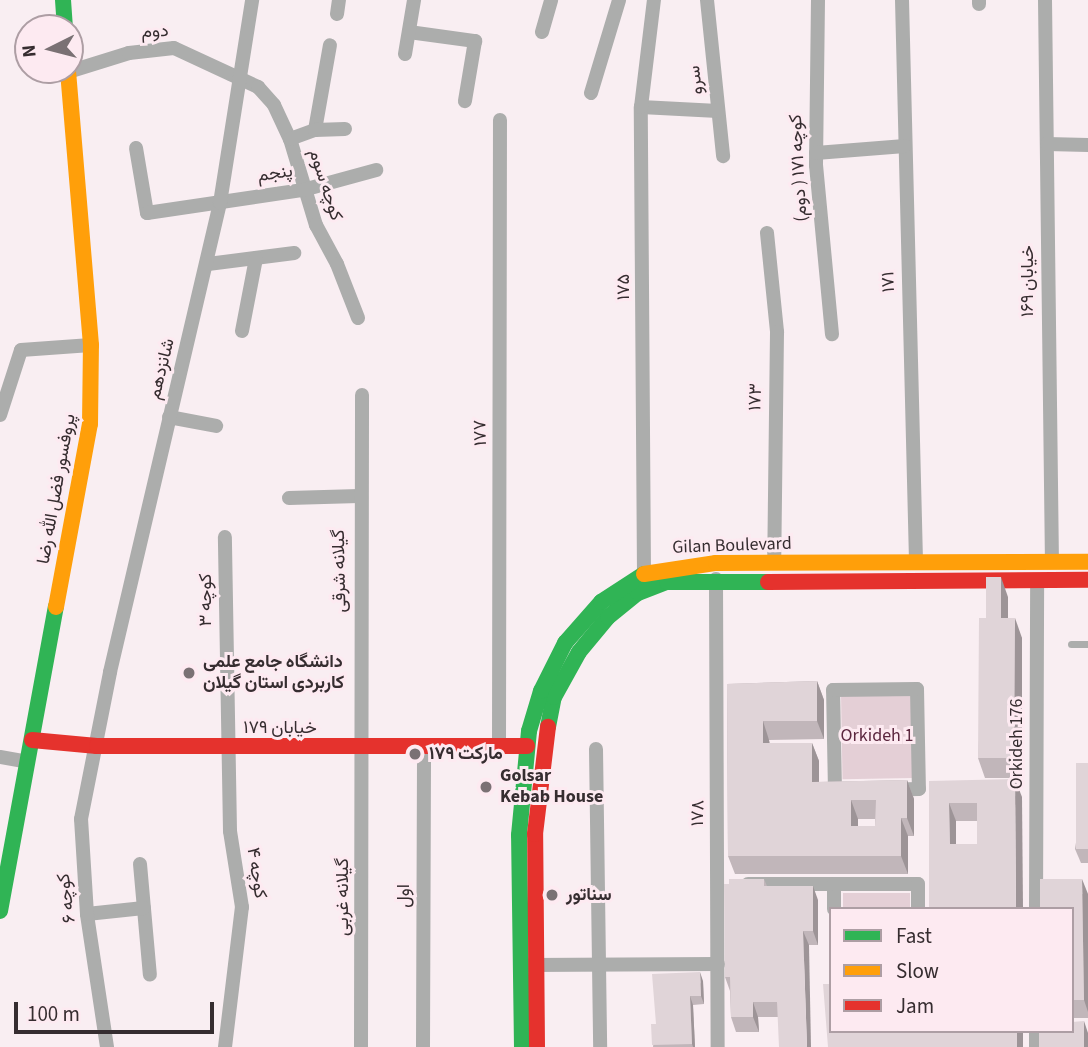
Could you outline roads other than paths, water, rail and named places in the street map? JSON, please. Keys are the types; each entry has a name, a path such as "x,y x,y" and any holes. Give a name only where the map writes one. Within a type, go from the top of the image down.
{"main road":[{"name":"پروفسور فضل الله رضا","path":"0,911 90,424 92,345 69,84"},
{"name":"Gilan Boulevard","path":"537,1047 527,965 519,835 527,746 541,691 565,643 601,602 644,574 716,563 1088,562"},
{"name":"Gilan Boulevard","path":"522,1047 535,834 543,753 554,697 579,652 608,617 638,593 667,582 716,579 1088,580"},
{"name":"خیابان ۱۷۹","path":"32,740 97,746 527,746"}],"street":[{"name":"شانزدهم","path":"97,746 169,417 208,264 252,0"},
{"path":"405,54 414,0"},
{"path":"541,32 551,0"},
{"path":"591,93 619,0"},
{"name":"۱۷۵","path":"644,574 640,107 654,0"},
{"name":"سرو","path":"707,0 723,156"},
{"name":"کوچه ۱۷۱ ( دوم)","path":"818,0 816,153 832,334"},
{"name":"۱۷۱","path":"902,0 916,562"},
{"name":"خیابان ۱۶۹","path":"1045,0 1052,562"},
{"path":"409,32 475,41 466,101"},
{"path":"315,130 330,45"},
{"name":"دوم","path":"84,66 129,53 174,48 240,78"},
{"name":"کوچه سوم","path":"240,78 258,87 274,106 290,139 303,190 358,318"},
{"path":"640,107 718,111"},
{"name":"۱۷۷","path":"499,746 500,120"},
{"path":"290,139 315,130 345,129"},
{"path":"1046,144 1088,145"},
{"path":"816,153 905,146"},
{"name":"پنجم","path":"136,148 147,214 303,190 376,170"},
{"name":"۱۷۳","path":"767,233 778,332 774,562"},
{"path":"208,264 294,253"},
{"path":"242,331 256,258"},
{"path":"0,415 21,350 92,345"},
{"name":"گیلانه شرقی","path":"361,747 359,496 362,395"},
{"path":"169,417 216,426"},
{"path":"289,498 359,496"},
{"name":"کوچه ۳","path":"225,537 226,747"},
{"name":"۱۷۸","path":"716,579 723,692 717,884 718,1047"},
{"name":"Orkideh 176","path":"1036,907 1029,787 1037,580"},
{"path":"917,689 925,789 835,791 827,690 917,689"},
{"name":"کوچه ۶","path":"97,746 81,818 87,914 107,1047"},
{"name":"اول","path":"423,1047 424,746"},
{"name":"کوچه ۴","path":"225,1047 242,907 230,831 226,747"},
{"name":"گیلانه غربی","path":"361,747 361,1047"},
{"path":"596,749 600,1047"},
{"path":"0,757 27,762"},
{"path":"140,864 150,975"},
{"path":"717,884 918,884 918,907"},
{"path":"834,884 834,907"},
{"path":"87,914 144,908"},
{"path":"527,965 718,964"}],"lane":[{"path":"1071,644 1088,644"}],"place":[{"name":"دانشگاه جامع علمی کاربردی استان گیلان","path":"189,673"},
{"name":"۱۷۹ مارکت","path":"415,754"},
{"name":"Golsar Kebab House","path":"486,787"},
{"name":"سناتور","path":"552,895"}],"park label":[{"name":"Orkideh 1","path":"877,736"}]}
